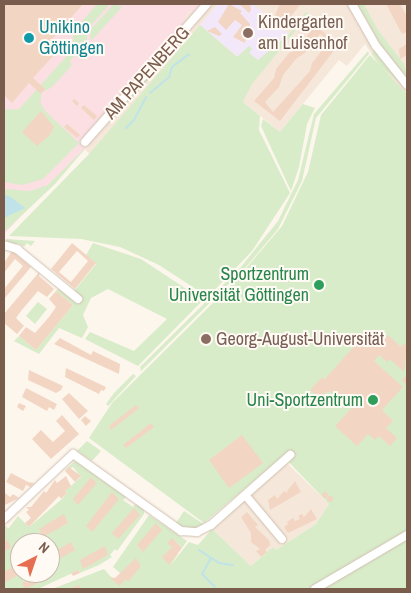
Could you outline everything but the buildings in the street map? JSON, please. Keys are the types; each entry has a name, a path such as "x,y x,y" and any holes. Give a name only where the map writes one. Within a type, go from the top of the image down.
{"street":[{"name":"AM PAPENBERG","path":"85,142 207,4"},
{"path":"352,4 376,46 407,85"},
{"path":"4,245 17,249 78,299"},
{"path":"4,518 73,454 181,531 203,530 246,496 290,455"},
{"path":"246,496 282,539"},
{"path":"315,589 407,535"}],"shaded area":[{"path":"4,4 200,4 194,12 188,11 182,26 90,129 90,144 5,233"},
{"path":"200,4 407,4 407,94 383,72 365,44 347,66 339,60 280,132 243,102 199,29 90,154 85,150 90,144 90,129 182,26 188,11 194,12"},
{"name":"Kindergarten am Luisenhof","path":"218,4 253,4 289,34 260,60 245,63 200,25"},
{"path":"286,462 329,504 316,524 276,550 273,547 251,566 212,529"}],"green space":[{"path":"97,4 110,4 87,30 87,48 79,57 74,56 70,61 72,65 52,87 41,93 41,101 36,107 41,103 45,111 79,143 43,179 22,185 4,182 4,107 7,110 19,109 73,49 73,32"},
{"path":"114,4 122,7 92,40 90,39 91,29"},
{"path":"358,4 364,4 378,30 404,64 407,77 382,47"},
{"path":"306,12 309,14 252,84 243,102 260,116 259,130 290,193 252,251 208,297 159,265 120,247 81,239 9,236 90,153 200,25 237,57 249,46 252,49 249,53 258,60 289,34"},
{"path":"374,49 406,88 381,67 372,54"},
{"path":"368,51 369,54 316,118 302,181 278,229 245,268 141,371 140,367 241,267 278,221 298,180 314,114"},
{"name":"Sportzentrum Universität Göttingen","path":"370,55 407,94 407,589 52,589 104,569 119,586 120,573 113,567 149,515 187,541 182,548 175,541 171,546 178,554 170,566 189,542 198,545 212,529 251,566 273,547 276,550 316,524 329,504 283,456 204,523 89,438 112,403 235,281 282,226 308,172 321,115"},
{"path":"148,76 150,78 109,123 108,121"},
{"path":"303,104 315,108 307,124 299,167 291,191 261,126 263,119 280,132"},
{"path":"90,143 55,184 4,232 4,189 30,191 48,185"},
{"path":"7,239 35,241 31,246 27,243 24,247 18,243 15,246 4,243"},
{"path":"93,243 141,259 203,300 138,366 85,339 90,332 134,351 167,319 108,289 91,298 83,315 88,327 82,338 59,328 39,354 14,341 19,336 36,350 73,305 56,291 60,287 79,303 83,299 74,291 96,264 86,255"},
{"path":"38,302 47,309 35,324 26,316"},
{"path":"133,374 136,376 108,406 106,404 114,393"},
{"path":"87,441 101,451 92,461 77,451"},
{"path":"75,461 126,497 123,500 133,507 135,504 144,509 144,514 117,551 115,549 110,555 112,557 80,573 79,570 60,579 60,533 10,533 10,583 51,583 38,589 4,589 4,523 8,529 18,516 29,527 62,499 67,493 65,491 81,477 73,467 64,471"},
{"path":"184,511 205,525 196,529 179,526 176,523"}],"water":[{"path":"4,194 12,198 25,208 4,218"}],"waterway":[{"path":"150,93 169,77 172,67 189,54"},
{"path":"126,128 134,120 146,97"},
{"path":"199,550 219,563 233,565"},
{"path":"211,558 202,574 215,587"}],"place":[{"name":"Kindergarten am Luisenhof","path":"248,33"},
{"name":"Unikino Göttingen","path":"29,38"},
{"name":"Sportzentrum Universität Göttingen","path":"319,285"},
{"name":"Georg-August-Universität","path":"206,339"},
{"name":"Uni-Sportzentrum","path":"373,400"}]}
